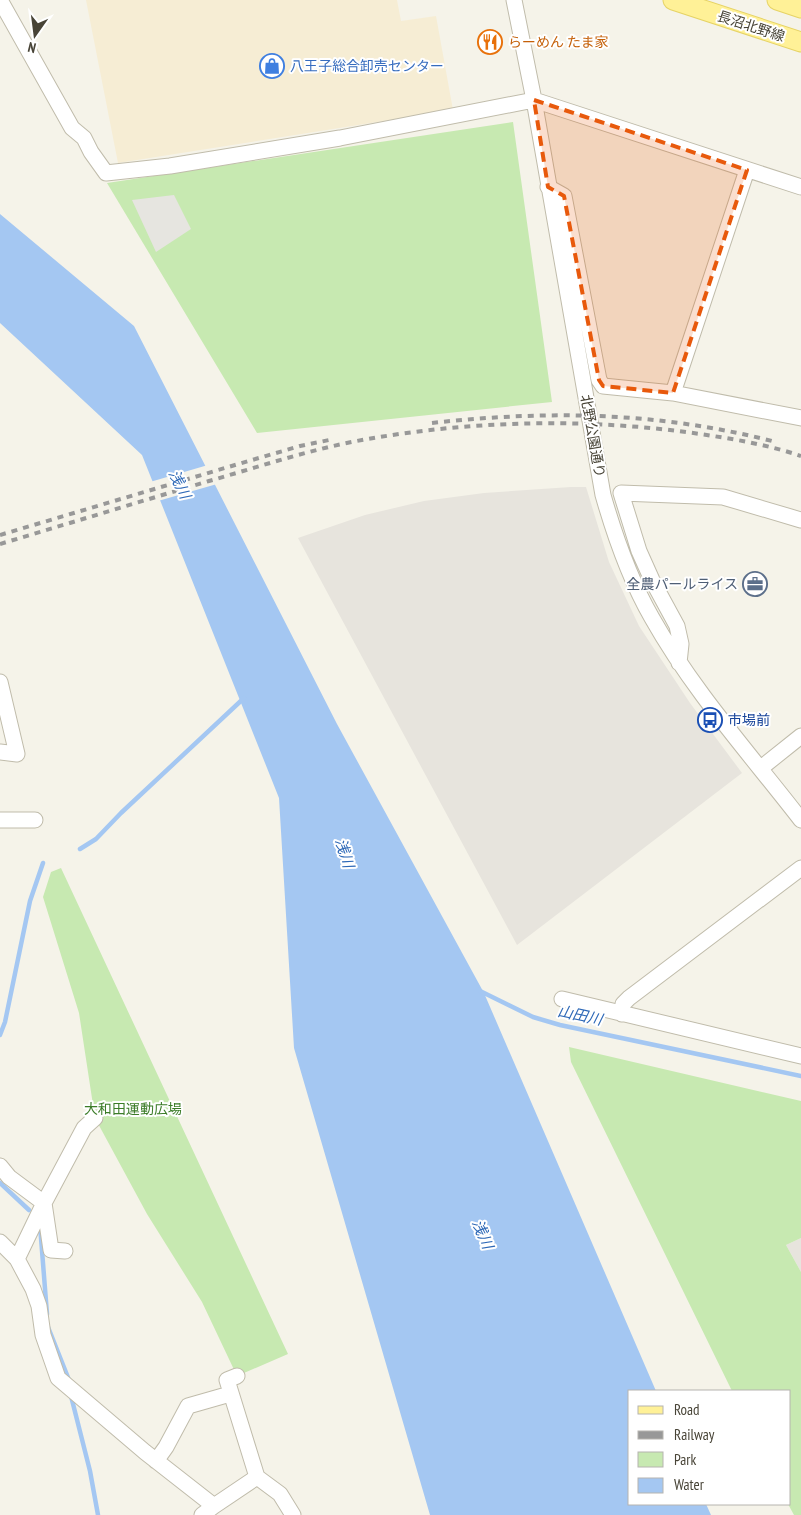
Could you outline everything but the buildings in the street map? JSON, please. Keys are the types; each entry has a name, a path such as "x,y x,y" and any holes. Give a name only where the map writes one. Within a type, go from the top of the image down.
{"main road":[{"name":"長沼北野線","path":"673,0 801,42"},
{"path":"777,0 801,8"}],"street":[{"path":"0,0 72,128 84,138 91,152 106,173 170,166 340,138 534,100 801,187"},
{"name":"北野公園通り","path":"514,0 534,100 603,495 624,557 651,617 679,663 701,694 801,820"},
{"path":"673,393 748,170"},
{"path":"548,187 564,196 599,380 603,386 673,393 800,413"},
{"path":"679,663 681,644 677,626 652,580 639,551 621,493 723,497 801,520"},
{"path":"0,682 17,754 0,752"},
{"path":"761,768 801,736"},
{"path":"0,820 35,820"},
{"path":"622,1014 623,1004 629,998 801,868"},
{"path":"562,999 801,1056"},
{"path":"17,1259 84,1128 96,1118"},
{"path":"0,1166 9,1177 44,1203 51,1250 65,1251"},
{"path":"0,1242 17,1259 33,1289 39,1306 42,1335 58,1378 156,1461 208,1510 257,1477"},
{"path":"237,1376 227,1380 257,1477 280,1494 292,1515"},
{"path":"156,1461 166,1447 188,1406 230,1394"}],"highlighted area":[{"path":"534,100 747,170 673,393 603,386 599,380 564,196 548,187"}],"shaded area":[{"name":"八王子総合卸売センター","path":"86,0 397,0 401,21 436,16 453,110 118,163"},
{"path":"174,195 191,229 156,252 132,200"},
{"path":"586,487 609,562 639,626 690,703 742,773 517,945 298,538 365,515 424,501 484,493"},
{"path":"801,1238 801,1272 786,1245"}],"green space":[{"path":"513,122 552,402 257,433 107,183"},
{"name":"大和田運動広場","path":"61,868 288,1354 237,1376 202,1302 147,1214 95,1118 79,1013 43,897 51,872"},
{"path":"569,1047 801,1101 801,1238 786,1245 801,1272 801,1515 794,1515 789,1505 791,1505 791,1390 732,1390 571,1062"}],"water":[{"name":"浅川","path":"0,214 134,326 337,724 484,993 656,1390 628,1390 628,1505 706,1505 711,1515 430,1515 294,1048 279,798 142,455 0,323"}],"pier":[{"path":"208,465 217,484 158,501 150,482"}],"waterway":[{"path":"80,849 96,839 121,813 244,698"},
{"path":"0,1035 5,1022 30,901 43,863"},
{"name":"山田川","path":"478,990 533,1017 560,1025 801,1076"},
{"path":"0,1183 29,1210"},
{"path":"40,1225 47,1314"},
{"path":"48,1327 69,1380"},
{"path":"71,1396 90,1471 98,1515"}],"railway":[{"path":"432,423 518,416 603,416 687,424 772,441"},
{"path":"0,544 308,452 368,439 450,428 534,423 618,425 726,438 801,456"},
{"path":"0,535 300,446 334,439"}],"place":[{"name":"らーめん たま家","path":"490,42"},
{"name":"八王子総合卸売センター","path":"272,66"},
{"name":"全農パールライス","path":"755,584"},
{"name":"市場前","path":"710,720"}]}
